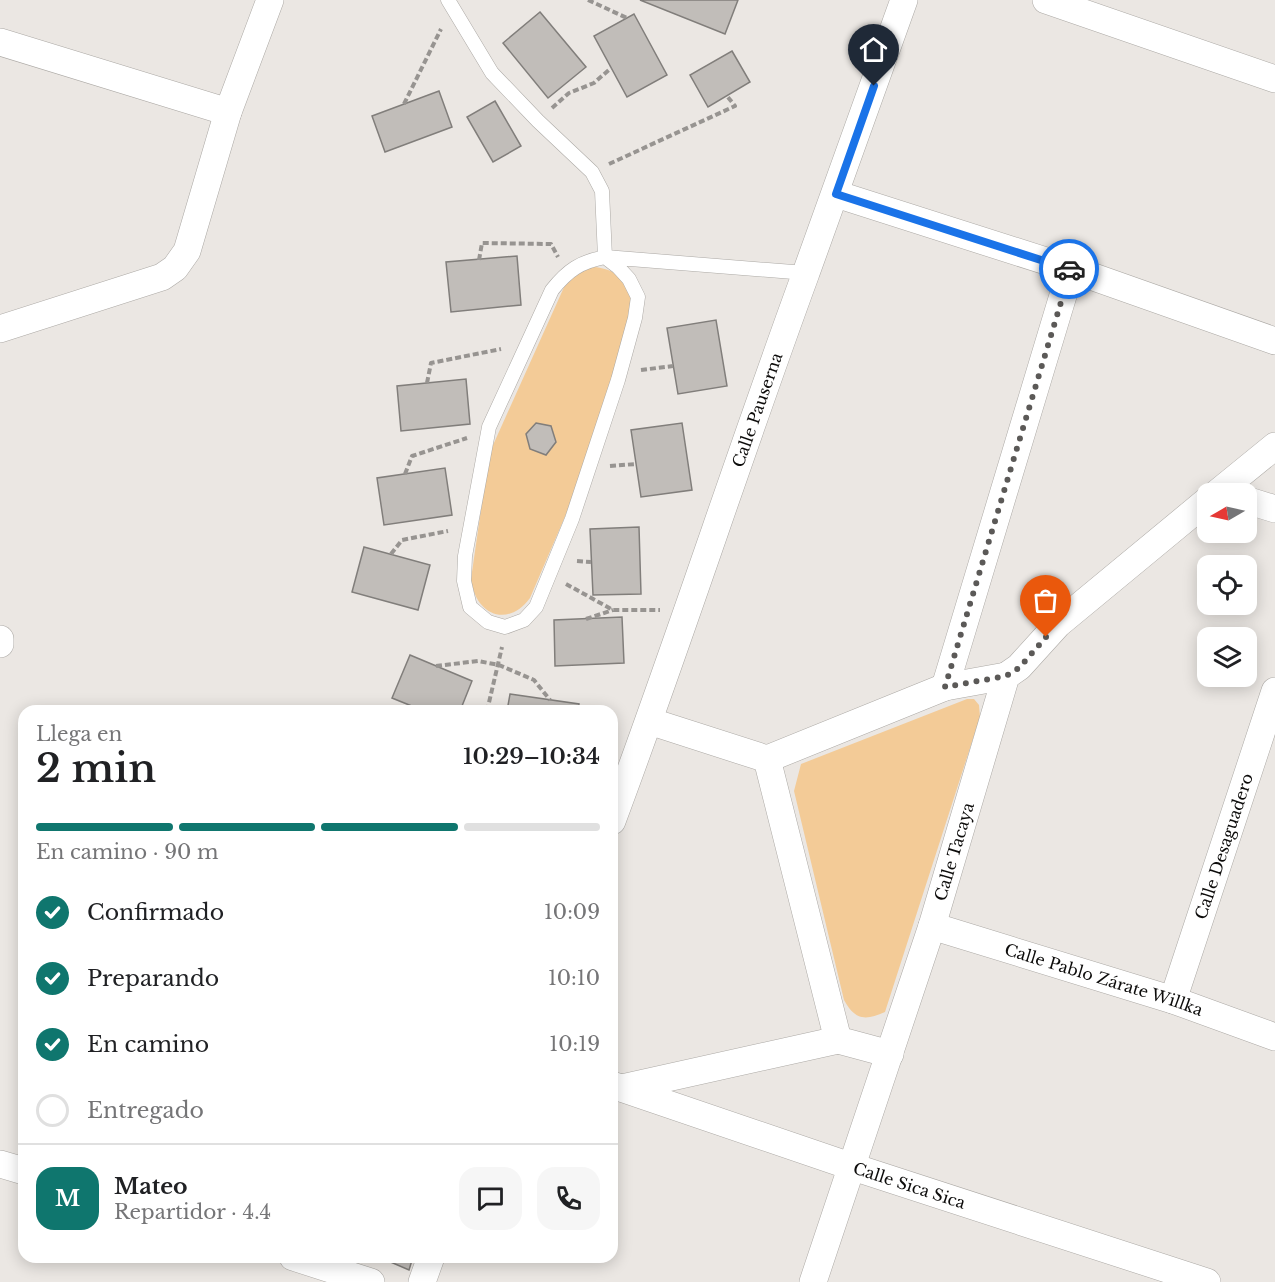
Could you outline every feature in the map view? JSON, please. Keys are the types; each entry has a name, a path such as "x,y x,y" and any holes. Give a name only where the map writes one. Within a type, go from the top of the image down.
{"street":[{"path":"0,329 154,279 176,268 188,251 228,112 270,0"},
{"name":"Calle Pauserna","path":"618,805 904,0"},
{"path":"1046,0 1275,79"},
{"path":"0,42 228,112"},
{"path":"836,194 1071,269 1275,341"},
{"path":"945,687 1071,269"},
{"path":"1230,483 1275,446"},
{"path":"1257,503 1275,509"},
{"path":"649,721 767,759 945,687 1006,676 1019,668 1058,624 1197,511"},
{"path":"0,639 0,644"},
{"name":"Calle Tacaya","path":"813,1282 932,926 1006,676"},
{"name":"Calle Desaguadero","path":"1173,1000 1275,692"},
{"path":"767,759 838,1040"},
{"name":"Calle Pablo Zárate Willka","path":"932,926 1173,1000 1275,1037"},
{"path":"618,1086 838,1040 890,1054"},
{"name":"Calle Sica Sica","path":"618,1086 850,1166 1208,1282"},
{"path":"0,1164 18,1170"},
{"path":"312,1263 371,1282"},
{"path":"422,1282 429,1263"}],"lane":[{"path":"450,3 492,73 592,172 602,191 605,257 629,279 638,297 635,318 620,372 572,519 536,607 524,620 505,627 488,622 470,608 464,581 465,556 488,431 552,290 566,273 591,260 605,257 806,273"}],"path":[{"path":"588,0 627,18"},
{"path":"404,104 450,3"},
{"path":"538,121 569,93 594,83 611,68"},
{"path":"592,172 735,106 727,96"},
{"path":"479,260 482,243 551,244 566,273"},
{"path":"426,383 431,363 527,344"},
{"path":"620,372 673,366"},
{"path":"405,474 412,456 488,431"},
{"path":"391,554 402,540 471,526"},
{"path":"549,574 613,610"},
{"path":"586,619 613,610 661,610 687,614"},
{"path":"489,705 499,665 505,627"},
{"path":"436,666 478,661 499,665 534,680 550,700"}],"shaded area":[{"path":"595,267 616,274 634,302 606,405 576,491 530,598 521,608 512,613 502,615 493,613 485,609 479,601 471,579 489,454 565,285 583,269"},
{"path":"967,699 974,699 979,705 980,717 885,1012 872,1017 861,1017 852,1012 844,1000 794,791 801,764"}],"building":[{"path":"640,0 738,0 725,34"},
{"path":"540,12 586,67 548,98 503,43"},
{"path":"634,14 667,75 627,97 594,36"},
{"path":"732,51 750,82 708,107 690,75"},
{"path":"439,91 452,127 385,152 372,116"},
{"path":"495,101 521,146 493,162 467,117"},
{"path":"517,256 521,305 451,312 446,262"},
{"path":"716,320 727,386 678,394 667,328"},
{"path":"466,379 470,424 401,431 397,386"},
{"path":"536,423 551,426 556,442 546,455 530,449 526,434"},
{"path":"682,423 692,490 641,497 631,430"},
{"path":"445,468 452,515 384,525 377,478"},
{"path":"639,527 641,594 593,595 590,529"},
{"path":"364,547 430,565 418,610 352,592"},
{"path":"622,617 624,663 555,666 554,620"},
{"path":"410,655 472,681 462,705 409,705 392,698"},
{"path":"510,694 579,704 579,705 508,705"},
{"path":"393,1263 411,1263 409,1270"}],"way so far":[{"path":"1046,637 1019,668 1006,676 945,687 1071,269 1069,269"}],"route":[{"path":"874,86 836,194 1069,269"}]}
